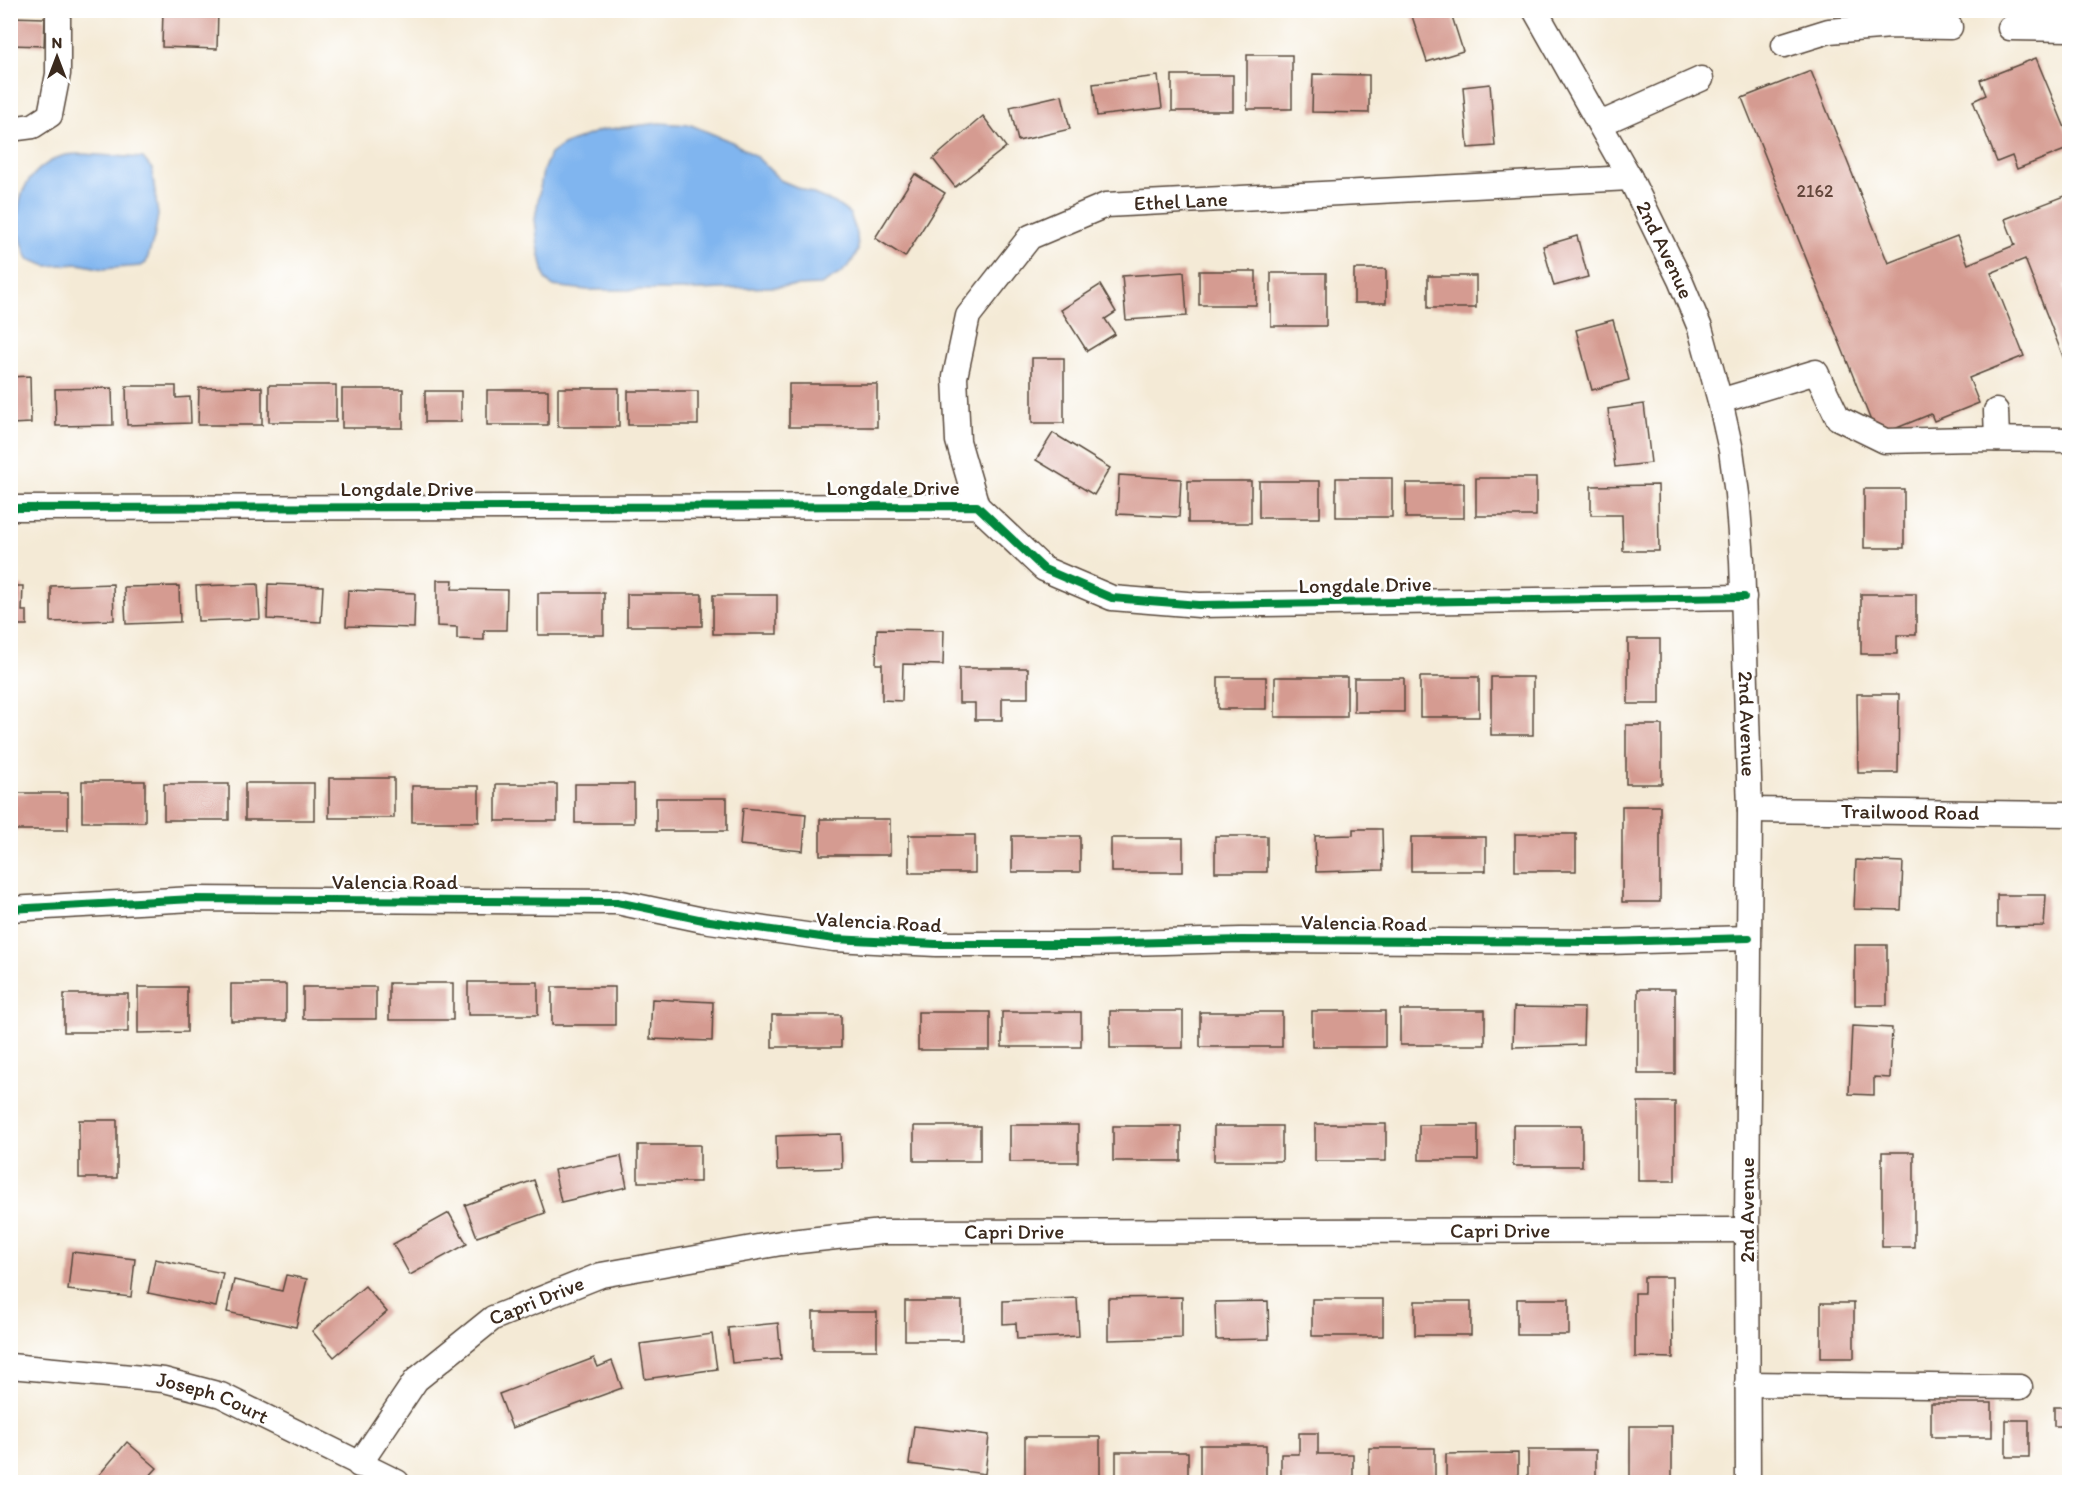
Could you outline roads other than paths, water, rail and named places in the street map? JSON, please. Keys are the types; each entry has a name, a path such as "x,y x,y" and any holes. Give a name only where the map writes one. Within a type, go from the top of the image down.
{"street":[{"path":"10,129 33,126 50,115 58,74 58,10"},
{"name":"2nd Avenue","path":"1535,10 1630,178 1680,280 1700,328 1731,450 1737,494 1744,597 1750,810 1748,1482"},
{"path":"1784,45 1829,31 1891,26 1950,27"},
{"path":"2010,28 2070,29"},
{"path":"1599,124 1701,79"},
{"name":"Ethel Lane","path":"977,506 958,441 955,377 968,316 1030,237 1106,205 1630,178"},
{"path":"1720,401 1816,372 1839,418 1885,441 2070,440"},
{"path":"1996,411 1997,440"},
{"name":"Longdale Drive","path":"10,508 977,506 1044,569 1112,598 1199,605 1744,597"},
{"name":"Trailwood Road","path":"1750,810 2070,814"},
{"name":"Valencia Road","path":"10,909 193,899 617,902 703,920 834,939 936,944 1087,944 1241,940 1608,942 1749,938"},
{"name":"Capri Drive","path":"359,1465 416,1380 493,1318 601,1275 781,1243 882,1232 1747,1230"},
{"name":"Joseph Court","path":"10,1366 164,1380 221,1395 397,1482"},
{"path":"1747,1384 2020,1387"}],"water":[{"path":"659,123 691,125 732,142 757,157 780,180 835,203 850,214 857,234 858,250 851,263 841,273 821,285 699,290 587,290 552,286 545,279 535,219 543,171 550,154 563,145 601,130"},
{"path":"82,154 143,158 152,169 158,215 146,263 141,266 103,269 79,264 47,266 28,259 22,243 18,214 25,187 44,165 62,156"}]}
